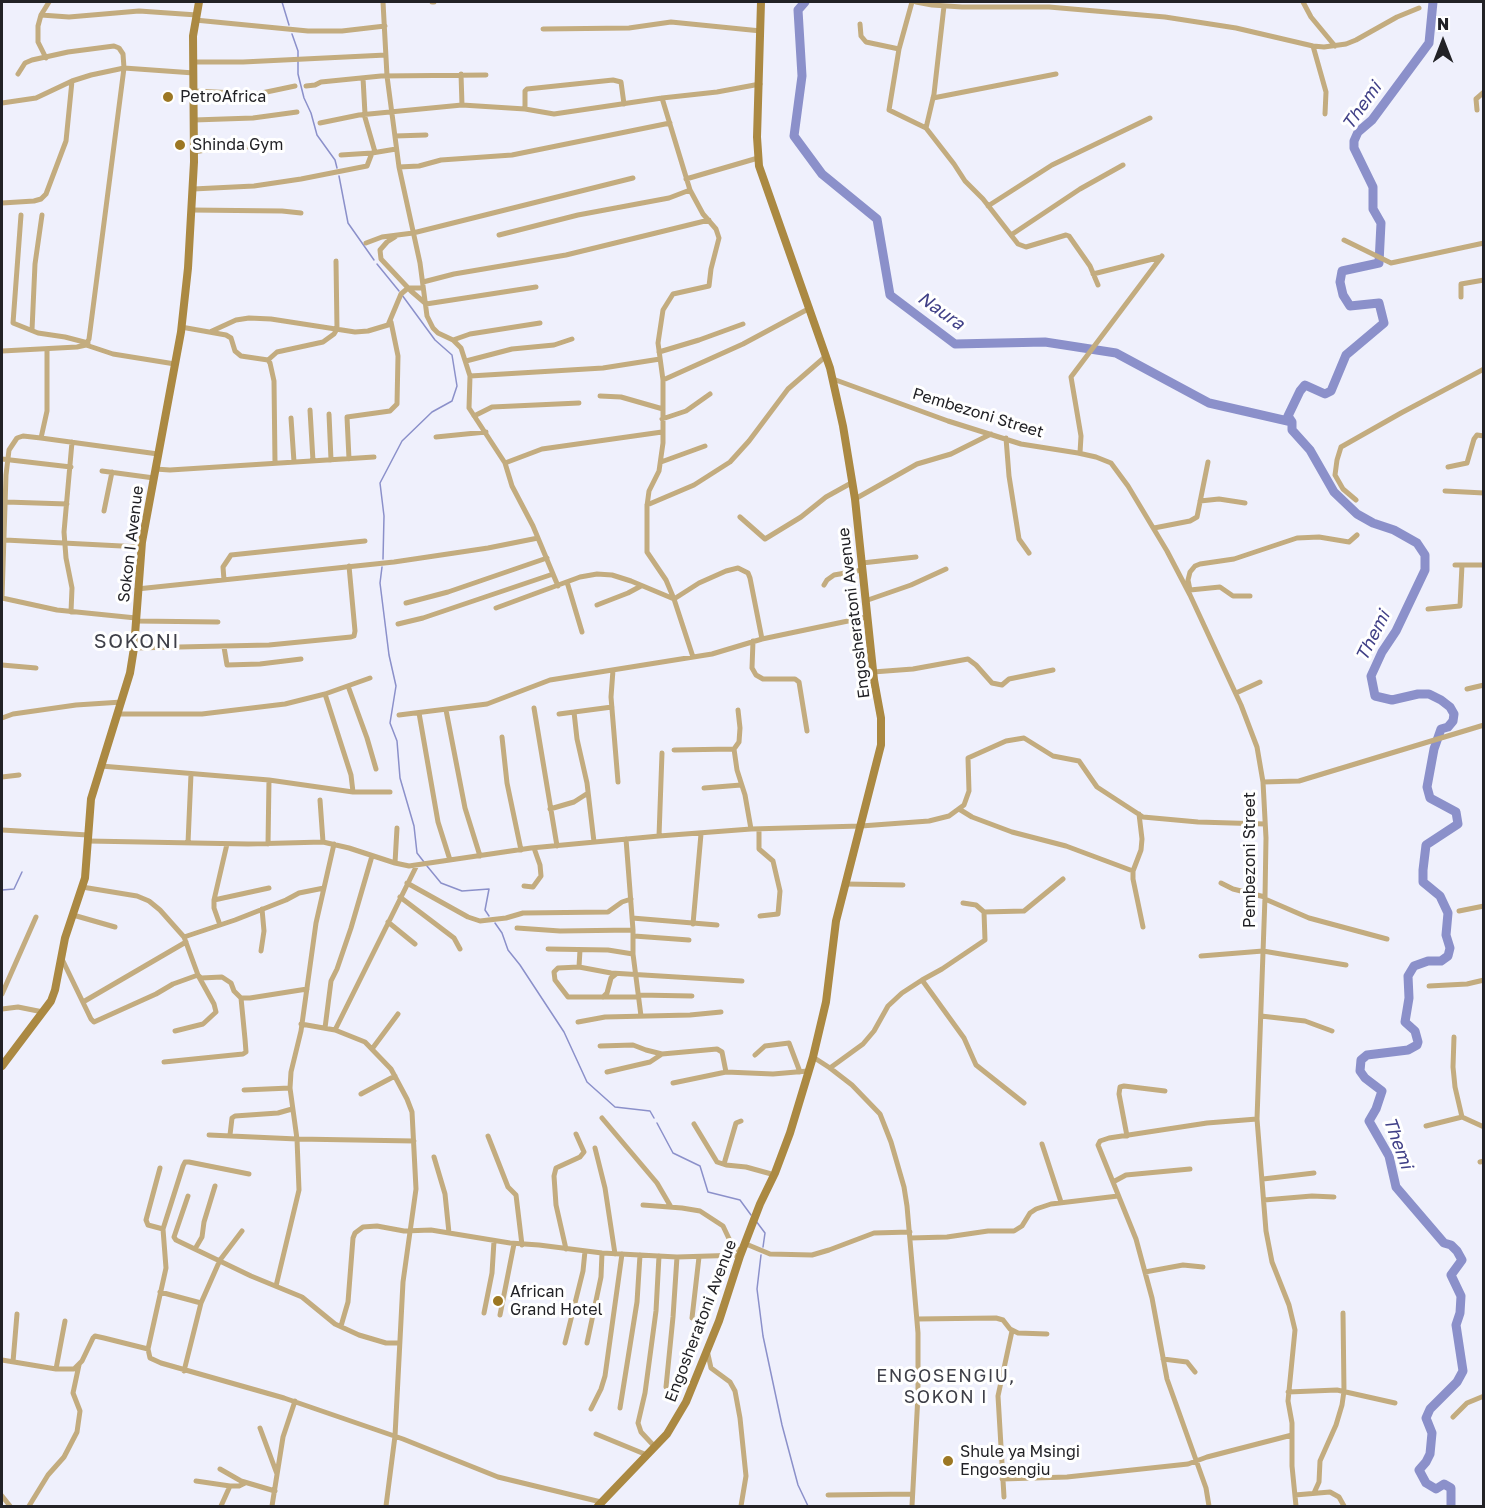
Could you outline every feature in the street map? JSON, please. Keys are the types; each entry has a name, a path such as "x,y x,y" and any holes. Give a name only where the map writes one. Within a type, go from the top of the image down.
{"street":[{"path":"46,58 38,42 38,26 41,15 49,2"},
{"name":"Sokon I Avenue","path":"2,1066 53,995 61,957 85,878 92,799 122,702 134,648 141,547 175,364 188,268 195,152 193,36 199,2"},
{"path":"383,2 387,76 396,149 427,316 438,333 453,340 461,348 470,376 468,405 505,463 512,486 538,538 558,586"},
{"name":"Engosheratoni Avenue","path":"600,1504 674,1425 686,1402 719,1321 754,1220 775,1175 790,1133 804,1071 813,1057 826,1002 836,921 881,745 881,718 873,672 855,499 833,380 758,158 761,2"},
{"path":"1098,285 1078,247 1069,236 1026,247 1018,244 983,199 965,181 926,128 889,110 899,49 914,2 944,6 1049,7 1165,17 1265,33 1313,46 1335,46 1356,40 1397,17 1419,8"},
{"path":"1304,2 1311,17 1335,46"},
{"path":"926,128 933,98 944,6"},
{"path":"41,15 69,17 139,11 308,31 342,31 385,26"},
{"path":"543,30 641,28 671,22 761,31"},
{"path":"860,24 861,36 866,42 899,49"},
{"path":"18,74 24,63 76,51 114,46 119,48 123,54 124,68 96,295 87,344"},
{"path":"1313,46 1326,92 1326,114"},
{"path":"193,62 243,62 386,55"},
{"path":"2,103 36,99 72,81 124,68 194,73"},
{"path":"461,74 462,105"},
{"path":"933,98 1056,74"},
{"path":"306,86 321,82 387,76 486,75"},
{"path":"193,189 275,184 369,165 373,152 364,114 363,78"},
{"path":"525,109 527,89 613,80 621,82 624,104"},
{"path":"2,203 34,201 46,194 66,141 72,81"},
{"path":"320,123 364,114 462,105 525,109 554,114 760,84"},
{"path":"194,91 257,94 295,86"},
{"path":"1477,111 1476,99 1484,92"},
{"path":"662,98 690,190 697,204 716,229 719,238 709,286 673,294 668,300 660,322 659,352 663,380 661,462 649,491 647,505 647,552 666,580 693,657"},
{"path":"194,120 253,118 297,112"},
{"path":"988,206 1052,165 1150,118"},
{"path":"399,167 419,166 441,160 512,155 670,123"},
{"path":"395,136 426,135"},
{"path":"195,152 215,148 270,146"},
{"path":"341,155 396,149"},
{"path":"686,179 758,158"},
{"path":"1011,235 1080,189 1123,165"},
{"path":"366,243 382,237 413,233 633,178"},
{"path":"499,235 578,215 669,198 690,190"},
{"path":"191,210 301,213"},
{"path":"21,215 12,321 14,324 38,333 65,337 113,354 175,364"},
{"path":"32,330 35,264 42,215"},
{"path":"349,459 347,417 390,411 397,404 398,356 391,322 401,295 408,288 454,274 566,255 709,220"},
{"path":"401,234 383,246 380,250 381,259 425,304"},
{"path":"1344,240 1391,263 1484,243"},
{"path":"1080,453 1081,436 1071,377 1162,256 1093,274"},
{"path":"268,360 277,352 323,342 337,329 336,261"},
{"path":"1461,297 1461,284 1484,280"},
{"path":"425,304 536,287"},
{"path":"663,380 743,344 810,308"},
{"path":"212,331 240,318 271,319 355,332 368,331 391,322"},
{"path":"453,340 478,332 540,323"},
{"path":"659,352 743,324"},
{"path":"181,327 212,331 229,337 233,348 241,356 268,360"},
{"path":"466,361 512,349 554,345 572,339"},
{"path":"2,351 87,344"},
{"path":"41,438 47,411 47,349"},
{"path":"647,505 694,485 730,462 749,441 788,389 826,356"},
{"path":"470,376 603,368 660,358"},
{"path":"268,360 273,369 274,381 275,464"},
{"path":"1356,500 1343,489 1335,475 1341,447 1484,369"},
{"name":"Pembezoni Street","path":"833,380 1021,444 1080,453 1111,464 1120,473 1154,528 1190,593 1236,693 1257,747 1263,782 1265,898 1257,1119 1266,1231 1272,1262 1290,1305 1295,1330 1288,1392 1296,1506"},
{"path":"662,419 693,407 710,394"},
{"path":"600,396 621,397 663,409"},
{"path":"474,416 492,407 579,403"},
{"path":"310,411 313,461"},
{"path":"329,414 331,460"},
{"path":"291,418 294,462"},
{"path":"436,437 486,432"},
{"path":"505,463 542,449 662,432"},
{"path":"855,499 917,464 951,454 990,434"},
{"path":"1448,467 1467,463 1474,439 1477,435 1484,436"},
{"path":"158,454 41,438 23,436 17,438 6,458 2,598 43,608 136,620 218,622"},
{"path":"1006,438 1019,539 1029,553"},
{"path":"71,612 72,588 64,544 72,442"},
{"path":"661,462 705,446"},
{"path":"2,452 6,458 71,467"},
{"path":"102,471 154,473 170,470 374,457"},
{"path":"1154,528 1195,519 1199,513 1208,462"},
{"path":"104,511 112,472"},
{"path":"740,517 765,539 852,482"},
{"path":"1445,491 1484,493"},
{"path":"1200,501 1219,500 1245,503"},
{"path":"6,502 67,504"},
{"path":"1250,596 1233,596 1220,587 1190,593 1190,572 1194,566 1200,564 1234,559 1297,538 1319,537 1349,542 1357,535"},
{"path":"137,589 349,566 488,548 538,538"},
{"path":"5,540 141,547"},
{"path":"224,580 223,567 231,555 365,541"},
{"path":"824,585 834,575 862,567 916,557"},
{"path":"406,603 448,592 547,558"},
{"path":"1455,565 1484,565"},
{"path":"1428,609 1460,606 1462,565"},
{"path":"134,648 225,646 342,639 354,636 349,566"},
{"path":"674,599 699,583 726,571 738,568 744,570 750,578 762,639"},
{"path":"865,601 912,585 946,569"},
{"path":"398,624 423,618 553,573"},
{"path":"496,608 567,582 597,574 612,575 674,599"},
{"path":"567,582 582,632"},
{"path":"597,605 628,594 641,586"},
{"path":"399,715 487,704 550,680 712,654 762,639 867,617"},
{"path":"753,642 752,668 756,675 763,679 795,679 799,682 807,731"},
{"path":"225,646 227,664 260,664 301,659"},
{"path":"873,672 913,669 968,659 992,683 1002,685 1009,679 1053,670"},
{"path":"2,665 36,668"},
{"path":"613,670 612,707 618,782"},
{"path":"117,714 202,714 285,704 325,694 370,678"},
{"path":"1236,693 1260,682"},
{"path":"1467,688 1484,685"},
{"path":"348,686 376,769"},
{"path":"325,694 351,775 353,792"},
{"path":"2,718 13,714 76,705 122,702"},
{"path":"559,714 612,707"},
{"path":"534,708 557,846"},
{"path":"446,710 465,808 480,856"},
{"path":"738,710 739,742 734,749 751,829"},
{"path":"574,712 577,739 587,783 594,842"},
{"path":"419,713 438,822 450,860"},
{"path":"1263,782 1299,780 1484,725"},
{"path":"502,737 507,783 521,850"},
{"path":"2,830 88,838 188,843 323,842 395,863 417,865 534,848 658,836 751,829 861,826 929,821 950,816 964,805 969,791 968,758 1006,741 1024,738 1053,756 1079,761 1097,787 1143,817 1160,820 1265,824"},
{"path":"674,750 734,749"},
{"path":"658,836 662,753"},
{"path":"101,766 269,780 353,792 390,792"},
{"path":"188,843 191,774"},
{"path":"2,777 19,775"},
{"path":"267,844 269,780"},
{"path":"704,788 741,785"},
{"path":"550,809 574,802 588,793"},
{"path":"320,800 323,842"},
{"path":"959,809 972,817 1012,832 1066,846 1133,871"},
{"path":"1138,814 1142,839 1141,850 1133,871 1143,927"},
{"path":"395,863 397,828"},
{"path":"759,829 758,847 773,861 778,880 780,904 778,914 760,916"},
{"path":"693,924 701,834"},
{"path":"626,839 634,933 633,954 641,1016"},
{"path":"220,925 214,908 214,900 227,844"},
{"path":"276,1287 299,1190 297,1139 290,1088 324,888 334,844"},
{"path":"524,886 532,887 541,876 534,848"},
{"path":"325,1028 330,981 337,969 351,928 372,856"},
{"path":"334,1030 417,865"},
{"path":"963,903 976,905 984,912 1027,910 1063,879"},
{"path":"407,883 468,917 480,921 506,918 523,913 608,912 622,902 631,899"},
{"path":"1221,883 1233,889 1265,898 1309,918 1387,939"},
{"path":"846,884 903,885"},
{"path":"82,887 143,898 160,910 185,939 216,1012 202,1024 175,1031"},
{"path":"214,900 269,888"},
{"path":"83,1002 185,939 299,893 324,888"},
{"path":"400,897 454,938 460,949"},
{"path":"1459,911 1484,906"},
{"path":"261,951 264,931 262,909"},
{"path":"830,1068 863,1044 878,1026 888,1006 902,993 985,940 984,912"},
{"path":"73,915 115,927"},
{"path":"2,994 36,917"},
{"path":"632,918 717,925"},
{"path":"388,922 415,944"},
{"path":"517,928 634,933 689,940"},
{"path":"548,949 608,950 633,954"},
{"path":"579,967 580,950"},
{"path":"1201,956 1263,951 1346,965"},
{"path":"61,957 91,1019 98,1021 173,984 199,976 222,976 231,983 234,991 241,998 246,1052 164,1062"},
{"path":"692,996 571,998 555,980 554,972 558,968 579,967 617,973 742,981"},
{"path":"603,997 617,973"},
{"path":"922,980 964,1038 976,1065 1023,1103"},
{"path":"1429,987 1467,984 1484,980"},
{"path":"241,998 307,989"},
{"path":"2,1009 18,1007 43,1012"},
{"path":"578,1022 605,1017 721,1012"},
{"path":"372,1049 398,1014"},
{"path":"1261,1016 1305,1021 1332,1031"},
{"path":"301,1024 334,1030 358,1038 372,1049 395,1076 412,1112 416,1189 403,1282 399,1386 386,1506"},
{"path":"1454,1037 1453,1067 1462,1117"},
{"path":"673,1083 726,1072 773,1074 804,1071 789,1043 765,1046 755,1055"},
{"path":"600,1046 633,1045 662,1054 717,1049 722,1052 726,1072"},
{"path":"607,1072 650,1062 662,1054"},
{"path":"813,1057 863,1095 880,1114 886,1125 904,1187 917,1319 918,1395 912,1506"},
{"path":"361,1094 395,1076"},
{"path":"1127,1136 1119,1094 1120,1088 1124,1086 1165,1090"},
{"path":"244,1090 290,1088"},
{"path":"230,1135 232,1118 235,1116 278,1113 292,1109"},
{"path":"1426,1126 1462,1117 1484,1127"},
{"path":"602,1118 657,1183 671,1207"},
{"path":"1209,1506 1206,1488 1167,1379 1152,1298 1136,1239 1098,1142 1109,1138 1207,1123 1257,1119"},
{"path":"724,1164 736,1123 741,1121"},
{"path":"694,1125 717,1162 775,1175"},
{"path":"566,1249 556,1205 554,1176 556,1168 580,1157 584,1152 576,1134"},
{"path":"208,1135 414,1141"},
{"path":"488,1137 508,1187 516,1195 522,1245"},
{"path":"1042,1144 1061,1202"},
{"path":"595,1148 605,1188 615,1254"},
{"path":"434,1156 445,1194 449,1233"},
{"path":"249,1174 185,1162 164,1229 166,1268 148,1349 150,1358 184,1371 295,1401 395,1436 498,1477 600,1504"},
{"path":"160,1168 146,1220 148,1225 164,1229"},
{"path":"1113,1182 1126,1175 1190,1169"},
{"path":"1263,1179 1314,1173"},
{"path":"195,1249 202,1237 215,1186"},
{"path":"188,1196 174,1237 176,1240 302,1297 341,1326 374,1340 399,1343"},
{"path":"746,1244 770,1254 812,1255 829,1251 874,1233 947,1237 988,1231 1014,1231 1022,1226 1030,1213 1036,1209 1061,1202 1119,1196"},
{"path":"1264,1200 1312,1196 1334,1197"},
{"path":"643,1206 693,1209 723,1226 732,1245 741,1254"},
{"path":"341,1326 348,1302 355,1233 363,1227 449,1233 514,1244 615,1254 699,1257 741,1254"},
{"path":"184,1371 201,1303 220,1260 242,1231"},
{"path":"484,1313 492,1273 494,1241"},
{"path":"500,1315 514,1244"},
{"path":"565,1343 583,1271 585,1251"},
{"path":"587,1343 601,1277 602,1253"},
{"path":"591,1409 605,1376 622,1254"},
{"path":"620,1408 637,1302 639,1255"},
{"path":"655,1447 641,1432 638,1423 645,1394 656,1311 659,1256"},
{"path":"666,1387 677,1257"},
{"path":"692,1318 699,1257"},
{"path":"1145,1272 1183,1265 1203,1267"},
{"path":"160,1292 201,1303"},
{"path":"1314,1494 1319,1482 1320,1461 1336,1425 1344,1391 1343,1313"},
{"path":"13,1362 17,1314"},
{"path":"917,1319 996,1318 1006,1322 1012,1331 998,1396 1004,1497"},
{"path":"56,1369 65,1321"},
{"path":"1012,1331 1047,1334"},
{"path":"29,1506 48,1475 64,1457 77,1432 80,1411 73,1393 79,1365 96,1336 148,1349"},
{"path":"707,1349 711,1368 730,1382 735,1391 745,1464 744,1494 741,1506"},
{"path":"1163,1359 1187,1362 1195,1372"},
{"path":"2,1360 70,1370 79,1365"},
{"path":"1288,1392 1344,1391 1395,1403"},
{"path":"1453,1417 1467,1403 1484,1396"},
{"path":"272,1506 283,1437 295,1401"},
{"path":"260,1428 278,1476"},
{"path":"596,1434 647,1455"},
{"path":"1002,1479 1067,1477 1188,1464 1292,1435"},
{"path":"220,1469 245,1483 275,1491"},
{"path":"195,1481 230,1486 245,1483"},
{"path":"221,1506 230,1486"},
{"path":"1295,1495 1320,1492 1335,1494 1344,1506"},
{"path":"828,1495 912,1494"},
{"path":"2,1496 10,1506"}],"waterway":[{"path":"282,2 289,25"},
{"name":"Naura","path":"805,2 798,10 802,76 794,136 822,174 877,219 890,295 955,344 1045,342 1116,353 1209,403 1292,422"},
{"name":"Themi","path":"1433,2 1429,43 1372,120 1358,132 1354,141 1354,148 1373,187 1373,209 1381,223 1379,263 1342,271 1340,282 1343,295 1350,306 1379,303 1384,323 1346,355 1331,391 1325,394 1305,385 1288,416 1292,422 1292,430 1310,450 1334,492 1357,514 1417,543 1425,555 1425,570 1396,631 1382,652 1371,676 1375,696 1392,700 1429,694 1450,707 1454,714 1453,721 1448,727 1441,729 1434,749 1427,787 1430,798 1456,812 1458,824 1426,845 1423,870 1423,882 1440,896 1448,913 1446,935 1450,948 1448,956 1441,961 1428,961 1414,966 1408,976 1409,998 1405,1022 1415,1031 1417,1045 1408,1050 1367,1055 1361,1060 1360,1071 1365,1078 1382,1091 1369,1121 1389,1156 1396,1187 1444,1243 1451,1245 1457,1251 1462,1260 1451,1275 1461,1296 1460,1313 1456,1325 1463,1371 1457,1382 1430,1409 1426,1418 1432,1433 1430,1454 1419,1470 1426,1483 1436,1489 1444,1484 1451,1488 1451,1506"},
{"path":"292,34 298,51 298,74 304,98 317,135 335,160 337,168"},
{"path":"339,176 348,223 374,260"},
{"path":"377,264 399,291"},
{"path":"383,559 384,516 380,483 402,441 432,412 452,401 457,386 452,355 435,340 402,295"},
{"path":"382,567 380,583 389,655 396,686 390,723 397,741 400,778 414,826 417,853 424,862"},
{"path":"427,866 441,883 462,891 489,889 485,910 489,916"},
{"path":"2,890 14,889 22,872"},
{"path":"495,923 502,933 508,950 564,1032 587,1082 615,1107 650,1111 654,1118"},
{"path":"657,1123 673,1153 700,1166 708,1192 740,1200 751,1215"},
{"path":"756,1221 765,1233 763,1247"},
{"path":"761,1255 757,1289 763,1336 782,1425 798,1485 808,1506"}],"place":[{"name":"PetroAfrica","path":"168,97"},
{"name":"Shinda Gym","path":"180,145"},
{"name":"African Grand Hotel","path":"498,1301"},
{"name":"Shule ya Msingi Engosengiu","path":"948,1461"}],"district":[{"name":"SOKONI","path":"137,642"},
{"name":"ENGOSENGIU, SOKON I","path":"946,1386"}]}
